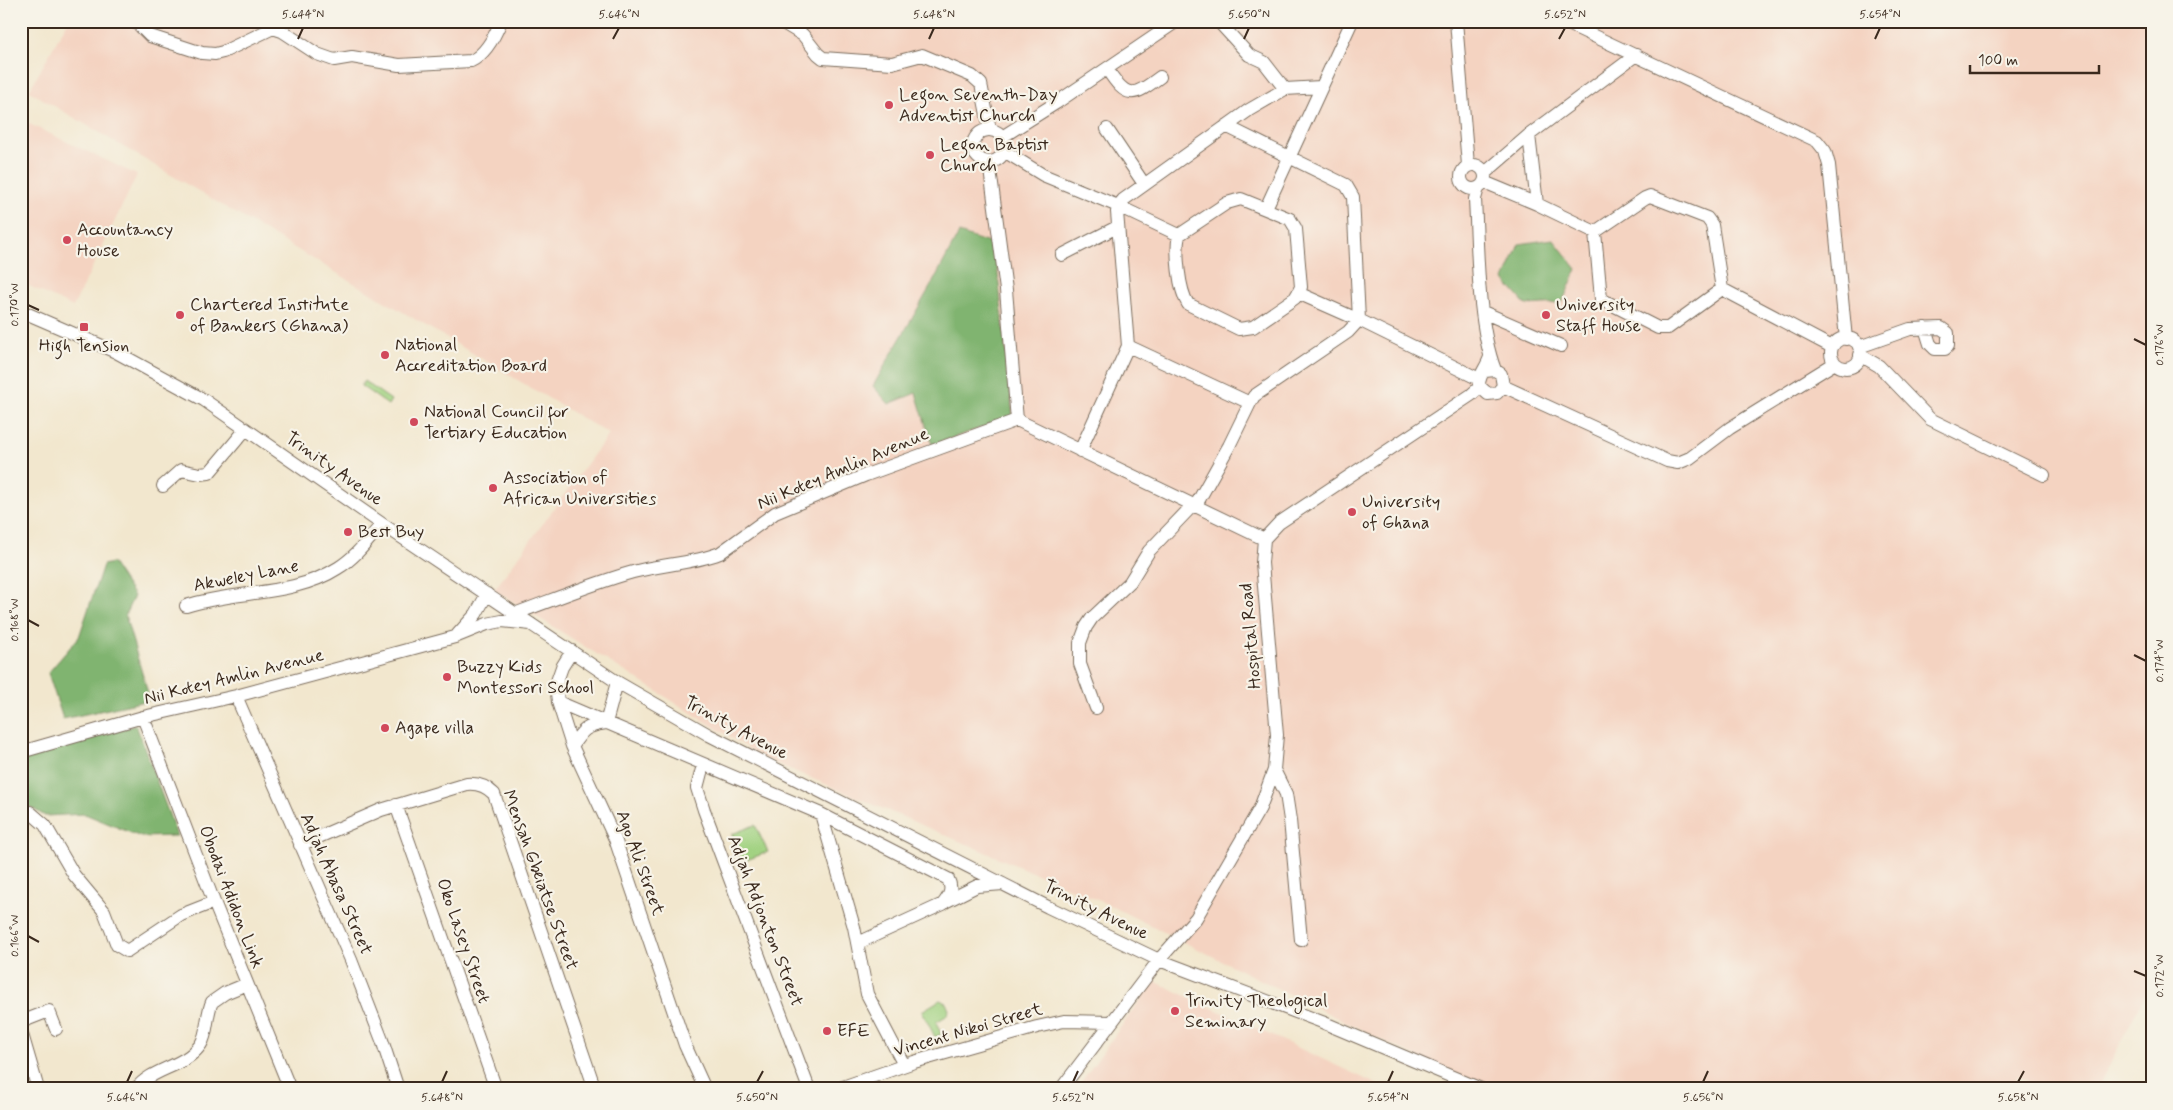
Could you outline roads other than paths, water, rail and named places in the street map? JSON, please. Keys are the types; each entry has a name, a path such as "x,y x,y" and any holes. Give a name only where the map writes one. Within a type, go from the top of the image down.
{"street":[{"path":"135,21 150,36 202,53 223,52 273,28 282,31 317,54 334,60 352,57 399,65 471,61 490,42 501,21"},
{"path":"780,21 803,35 823,58 892,63 922,55 972,76 981,84 990,130"},
{"path":"1002,137 1177,21"},
{"path":"1218,21 1249,54 1264,62 1285,89"},
{"path":"1266,208 1352,21"},
{"path":"1456,21 1468,151 1476,180 1479,284 1490,357 1482,382"},
{"path":"1562,21 1807,134 1817,141 1825,150 1829,165 1846,338"},
{"path":"1476,180 1529,135 1636,55"},
{"path":"1107,69 1121,87 1131,93 1138,93 1160,77"},
{"path":"1080,451 1128,346 1117,227 1118,206 1144,184 1248,110 1285,89 1321,87"},
{"path":"1096,708 1080,664 1080,643 1086,627 1092,618 1130,582 1149,550 1195,505 1229,446 1254,396 1348,332 1359,320 1353,197 1351,190 1346,184 1226,126"},
{"path":"1107,129 1144,184"},
{"path":"990,130 999,133 1002,137 1004,151 998,159 989,162 976,155 973,146 976,136 980,133 990,130"},
{"path":"1529,135 1537,204"},
{"path":"1004,151 1043,175 1118,206 1179,235"},
{"path":"989,162 1006,290 1018,420 1264,539 1279,523 1482,382 1503,378 1503,386 1497,393 1488,394 1482,382 1359,320 1298,293"},
{"path":"1476,180 1537,204 1595,232"},
{"path":"1595,232 1644,198 1650,196 1707,218 1712,225 1722,289"},
{"path":"1241,199 1266,208 1290,219 1296,229 1301,287 1295,298 1261,322 1246,329 1239,329 1188,304 1183,297 1177,251 1179,235 1227,203 1241,199"},
{"path":"1062,255 1117,227"},
{"path":"1595,232 1601,299 1658,328 1668,328 1722,289"},
{"path":"1722,289 1832,347"},
{"name":"Trinity Avenue","path":"21,311 116,352 204,400 382,524 618,682 709,735 1003,884 1159,960 1322,1022 1481,1089"},
{"path":"1483,312 1561,346"},
{"path":"1860,351 1910,329 1925,328"},
{"path":"1860,351 1857,363 1850,368 1842,368 1834,363 1831,356 1832,347 1838,341 1846,338 1854,341 1860,351 1880,366 1930,419 2044,474"},
{"path":"1128,346 1250,402"},
{"path":"1503,386 1667,461 1678,463 1690,458 1730,428 1834,363"},
{"name":"Nii Kotey Amlin Avenue","path":"517,613 636,571 679,565 710,557 720,553 774,513 866,475 1018,420"},
{"path":"163,486 180,470 200,474 209,473 246,429"},
{"name":"Akweley Lane","path":"186,606 204,600 293,587 326,575 347,562 382,524"},
{"name":"Hospital Road","path":"1061,1089 1159,960 1196,918 1260,808 1274,770 1277,735 1262,564 1264,539"},
{"path":"455,637 476,614 487,594"},
{"name":"Nii Kotey Amlin Avenue","path":"21,752 143,717 236,696 455,637 487,624 502,621 534,624"},
{"name":"Ago Ali Street","path":"572,651 562,667 556,684 558,702 572,746 615,839 686,1045 705,1089"},
{"path":"606,723 618,682"},
{"name":"Adjah Abasa Street","path":"236,696 351,960 382,1040 398,1089"},
{"path":"558,702 821,814 950,882 977,886 1003,884"},
{"name":"Obodai Adidon Link","path":"143,717 214,902 290,1089"},
{"path":"572,746 589,725 606,723"},
{"name":"Adjah Adjonton Street","path":"703,765 698,788 704,810 809,1089"},
{"path":"1274,770 1286,794 1301,940"},
{"name":"Mensah Gbeiatse Street","path":"300,845 396,805 475,783 488,788 494,794 595,1089"},
{"name":"Oko Lasey Street","path":"396,805 496,1089"},
{"path":"30,812 45,825 74,875 104,911 117,945 127,951 181,915 214,902"},
{"path":"821,814 858,943 867,994 904,1065"},
{"path":"943,904 950,896 950,882"},
{"path":"858,943 943,904 977,886"},
{"path":"136,1089 155,1073 183,1062 195,1052 202,1042 212,1002 225,993 247,984"},
{"path":"21,1022 49,1011 56,1029"},
{"name":"Vincent Nikoi Street","path":"837,1089 904,1065 991,1038 1064,1021 1112,1022"},
{"path":"21,1030 38,1089"}],"place":[{"name":"Legon Seventh-Day Adventist Church","path":"889,105"},
{"name":"Legon Baptist Church","path":"930,155"},
{"name":"Accountancy House","path":"67,240"},
{"name":"Chartered Institute of Bankers (Ghana)","path":"180,315"},
{"name":"University Staff House","path":"1546,315"},
{"name":"High Tension","path":"84,327"},
{"name":"National Accreditation Board","path":"385,355"},
{"name":"National Council for Tertiary Education","path":"414,422"},
{"name":"Association of African Universities","path":"493,488"},
{"name":"University of Ghana","path":"1352,512"},
{"name":"Best Buy","path":"348,532"},
{"name":"Buzzy Kids Montessori School","path":"447,677"},
{"name":"Agape villa","path":"385,728"},
{"name":"Trinity Theological Seminary","path":"1175,1011"},
{"name":"EFE","path":"827,1031"}]}
